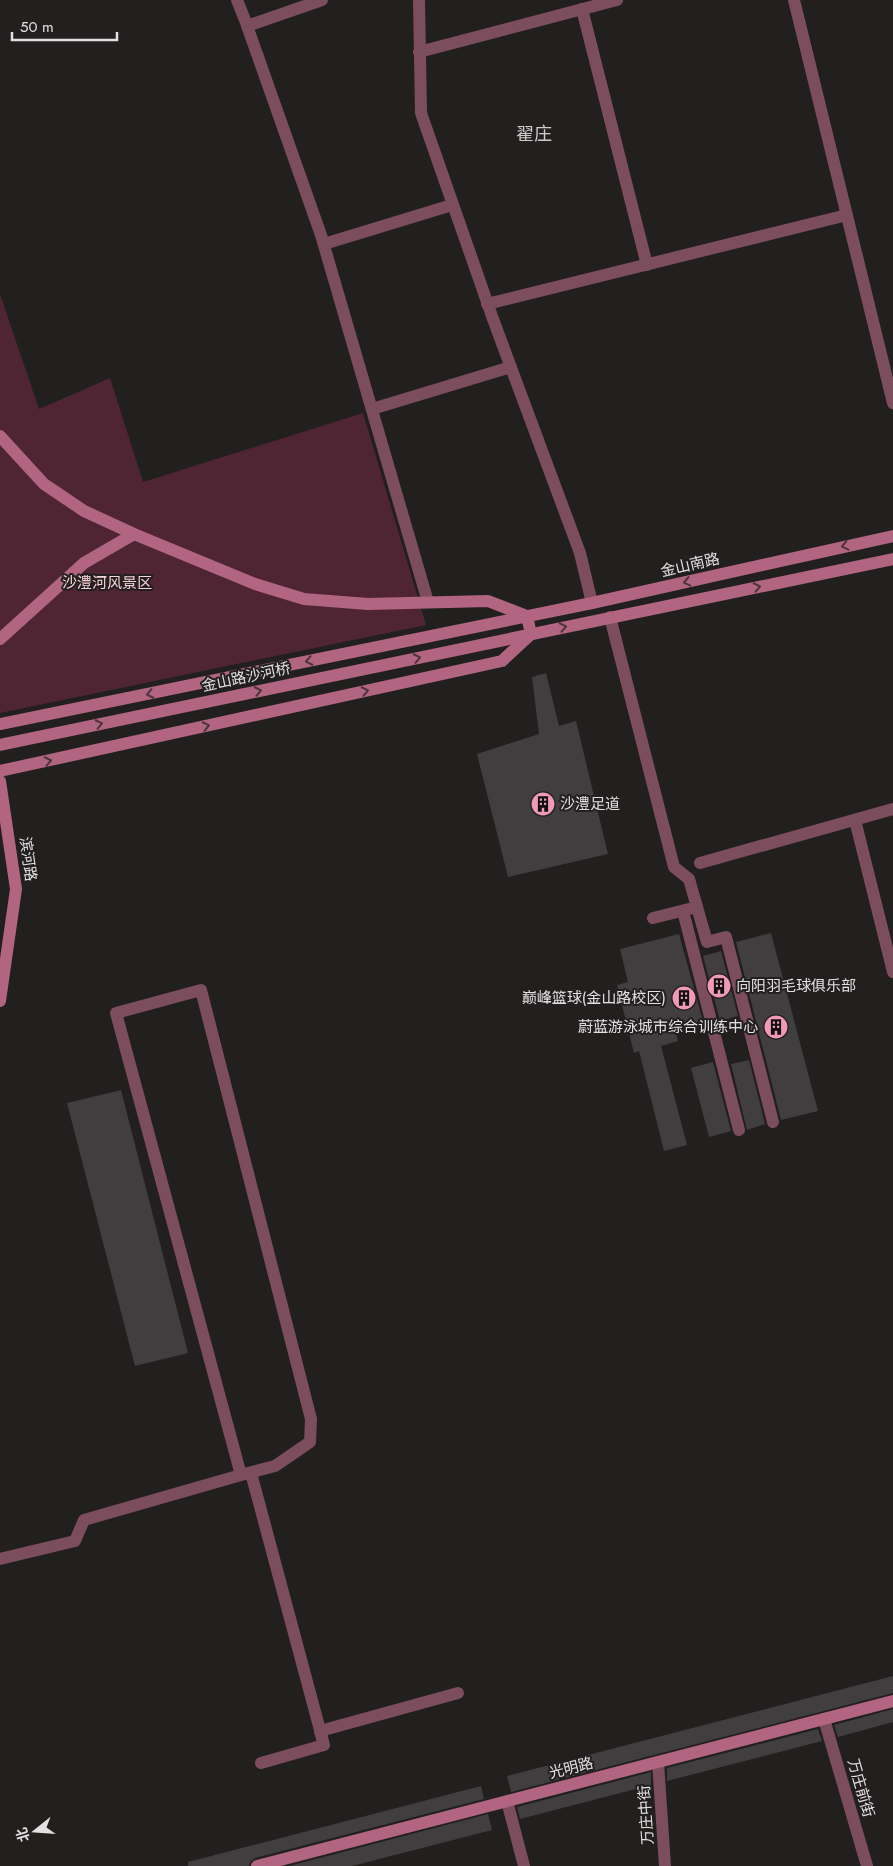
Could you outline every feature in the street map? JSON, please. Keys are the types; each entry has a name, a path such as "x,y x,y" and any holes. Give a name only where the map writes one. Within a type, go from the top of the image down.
{"street":[{"path":"237,0 324,244 428,602"},
{"path":"247,26 322,0"},
{"path":"419,0 420,113 487,304 580,553 592,603"},
{"path":"419,52 617,0"},
{"path":"794,0 893,403"},
{"path":"582,9 647,264"},
{"path":"324,244 452,205"},
{"path":"487,304 846,215"},
{"path":"372,409 510,367"},
{"path":"0,436 44,484 84,511 134,534 255,584 304,599 368,604 488,601 528,616 531,634"},
{"path":"0,639 84,563 134,534"},
{"name":"金山南路","path":"494,622 592,603 893,536"},
{"path":"0,771 502,661 531,634 893,559"},
{"path":"610,617 674,867 689,879 707,942 726,937 773,1122"},
{"name":"金山路沙河桥","path":"0,724 494,622"},
{"name":"金山路沙河桥","path":"0,745 531,634"},
{"name":"滨河路","path":"0,781 16,890 0,996"},
{"path":"700,863 893,809"},
{"path":"855,820 893,972"},
{"path":"653,918 697,906"},
{"path":"683,910 739,1130"},
{"path":"0,1560 75,1541 84,1520 246,1474 275,1466 310,1442 312,1419 201,990 116,1013 246,1474 324,1745 261,1763"},
{"path":"320,1731 458,1693"},
{"name":"光明路","path":"257,1866 294,1861 507,1801 893,1702"},
{"name":"万庄前街","path":"824,1719 867,1866"},
{"name":"万庄中街","path":"658,1762 665,1866"},
{"path":"507,1801 524,1866"}],"green space":[{"name":"沙澧河风景区","path":"0,294 39,409 110,378 143,482 363,413 426,625 0,713"}],"building":[{"name":"沙澧足道","path":"546,673 559,726 576,721 608,854 508,877 477,754 539,734 532,677"},
{"name":"蔚蓝游泳城市综合训练中心","path":"771,933 818,1111 781,1120 736,942"},
{"path":"679,934 704,1025 676,1034 678,1041 661,1046 687,1145 664,1151 639,1051 634,1053 617,985 628,982 620,949"},
{"name":"向阳羽毛球俱乐部","path":"721,951 738,1016 720,1021 703,956"},
{"path":"749,1060 765,1124 747,1130 731,1064"},
{"path":"713,1062 731,1131 709,1137 691,1068"},
{"path":"121,1090 188,1353 135,1366 67,1103"},
{"path":"893,1676 893,1693 511,1792 507,1776"},
{"path":"893,1709 893,1722 838,1737 834,1725"},
{"path":"818,1729 822,1741 667,1781 667,1768"},
{"path":"651,1772 651,1785 520,1819 517,1807"},
{"path":"481,1786 484,1799 255,1858 249,1866 188,1866 188,1862"},
{"path":"488,1814 492,1830 352,1866 289,1866"}],"place":[{"name":"沙澧足道","path":"543,804"},
{"name":"向阳羽毛球俱乐部","path":"719,986"},
{"name":"巅峰篮球(金山路校区)","path":"684,998"},
{"name":"蔚蓝游泳城市综合训练中心","path":"776,1027"}],"district":[{"name":"翟庄","path":"534,134"}]}
